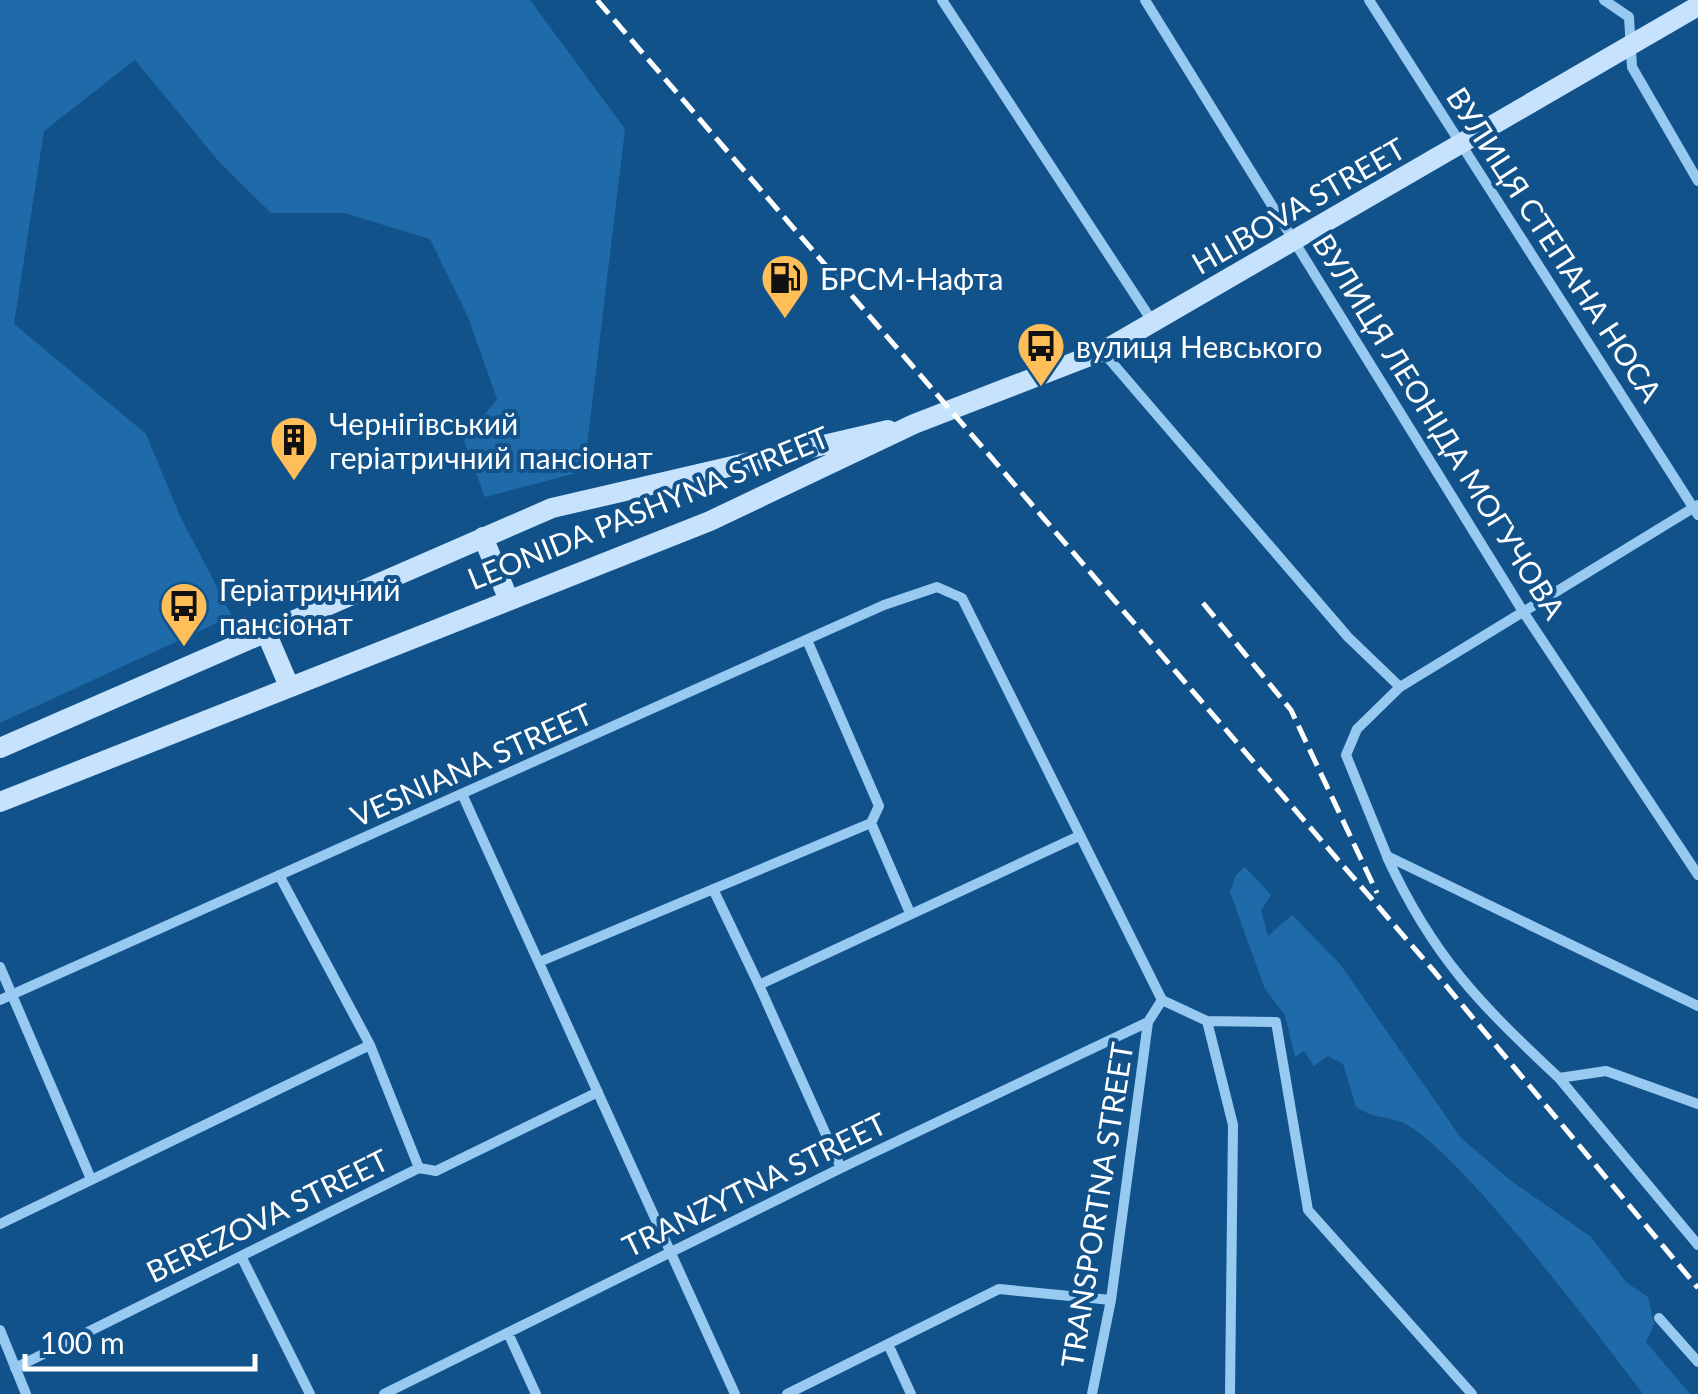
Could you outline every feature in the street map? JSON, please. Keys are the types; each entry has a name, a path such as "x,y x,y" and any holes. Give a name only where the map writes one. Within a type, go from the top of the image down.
{"main road":[{"name":"HLIBOVA STREET","path":"914,424 1103,351 1154,324 1698,6"},
{"name":"LEONIDA PASHYNA STREET","path":"0,748 552,508 914,424"},
{"name":"LEONIDA PASHYNA STREET","path":"0,802 710,521 914,424"},
{"path":"484,537 508,598"},
{"path":"265,630 289,686"}],"street":[{"path":"942,0 1154,324"},
{"name":"ВУЛИЦЯ ЛЕОНІДА МОГУЧОВА","path":"1145,0 1524,613 1698,875"},
{"name":"ВУЛИЦЯ СТЕПАНА НОСА","path":"1369,0 1696,509"},
{"path":"1604,0 1628,18 1632,67 1698,181"},
{"path":"1103,351 1348,637 1400,687"},
{"path":"1696,509 1400,687 1357,729 1346,755 1415,918 1475,1000 1559,1078 1698,1244"},
{"name":"VESNIANA STREET","path":"6,998 807,640 937,587 962,598 1079,836"},
{"path":"539,962 870,823 879,806 807,640"},
{"path":"463,796 735,1394"},
{"path":"870,823 910,913"},
{"path":"756,978 759,985 1079,836 1162,1000 1207,1020 1276,1022 1308,1210 1472,1394"},
{"path":"1386,856 1698,1006"},
{"path":"280,876 370,1046 419,1168"},
{"path":"713,889 842,1168"},
{"path":"0,967 6,998 91,1179"},
{"path":"1148,1022 1162,1000"},
{"path":"1207,1020 1233,1125 1230,1394"},
{"name":"TRANZYTNA STREET","path":"384,1394 1148,1022"},
{"name":"TRANSPORTNA STREET","path":"1092,1394 1111,1300 1148,1022"},
{"path":"0,1224 370,1046"},
{"path":"1559,1078 1606,1071 1698,1104"},
{"name":"BEREZOVA STREET","path":"15,1368 419,1168 436,1170 598,1092"},
{"path":"241,1256 310,1394"},
{"path":"787,1394 999,1289 1111,1300"},
{"path":"1659,1318 1698,1362"},
{"path":"0,1330 26,1394"},
{"path":"508,1333 536,1394"},
{"path":"888,1344 911,1394"}],"shaded area":[{"path":"0,0 530,0 625,129 584,471 485,497 464,441 497,399 468,317 430,239 344,213 271,213 220,163 135,60 44,131 14,324 146,434 180,516 232,616 0,723"},
{"path":"1245,867 1271,895 1261,910 1268,936 1292,915 1340,964 1461,1138 1510,1180 1591,1237 1627,1283 1648,1297 1654,1324 1646,1342 1690,1394 1643,1394 1526,1245 1454,1164 1399,1121 1356,1107 1343,1064 1328,1056 1314,1066 1304,1051 1295,1057 1285,1015 1265,989 1230,892 1236,875"}],"railway":[{"path":"597,0 1433,970 1698,1288"},
{"path":"1203,603 1291,710 1377,893"}],"place":[{"name":"БРСМ-Нафта","path":"785,320"},
{"name":"вулиця Невського","path":"1041,388"},
{"name":"Чернігівський геріатричний пансіонат","path":"294,482"},
{"name":"Геріатричний пансіонат","path":"184,648"}]}
